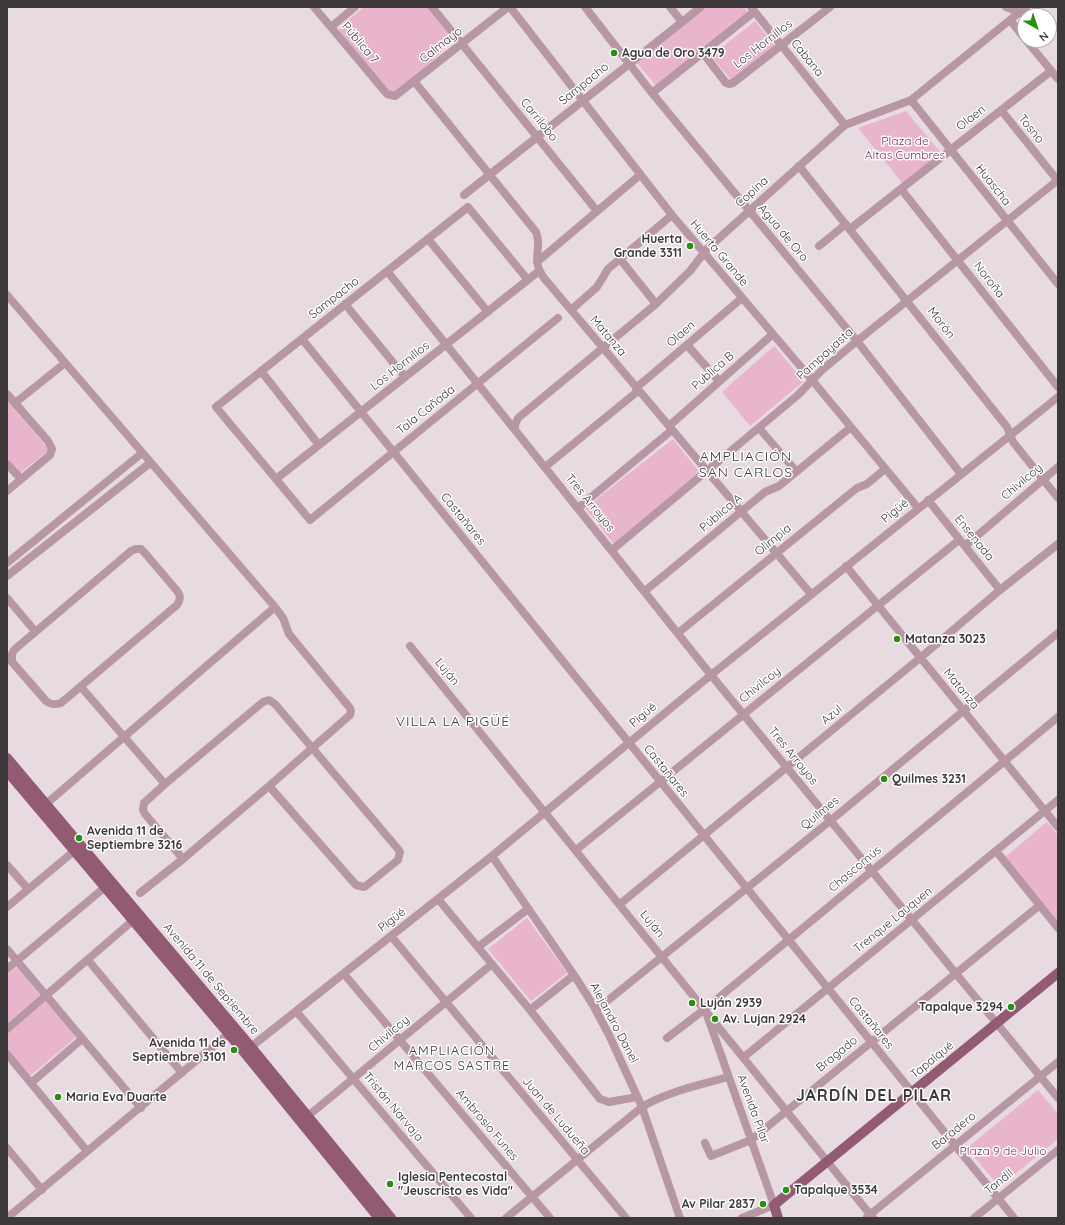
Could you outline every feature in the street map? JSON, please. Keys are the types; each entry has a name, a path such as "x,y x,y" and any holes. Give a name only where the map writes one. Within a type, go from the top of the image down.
{"main road":[{"name":"Avenida 11 de Septiembre","path":"7,758 46,804 77,848"},
{"name":"Avenida 11 de Septiembre","path":"7,771 108,884 304,1119 391,1218"},
{"name":"Tapalqué","path":"774,1206 1058,973"},
{"name":"Avenida 11 de Septiembre","path":"304,1119 379,1218"},
{"name":"Avenida Pilar","path":"774,1206 778,1218"}],"street":[{"name":"Pública 7","path":"314,7 387,94"},
{"path":"331,27 355,7"},
{"name":"Carrilobo","path":"432,7 597,211"},
{"name":"Calmayo","path":"387,94 395,96 509,7"},
{"name":"Huerta Grande","path":"509,7 672,215 918,508"},
{"name":"Agua de Oro","path":"585,7 652,93 857,341 961,474"},
{"path":"670,7 682,22"},
{"name":"Sampacho","path":"464,195 628,63 701,7"},
{"name":"Los Hornillos","path":"703,53 726,82 729,84 733,83 830,7"},
{"path":"1006,7 1017,9"},
{"path":"652,93 703,53 752,9"},
{"name":"Cabana","path":"752,9 845,125"},
{"name":"Copina","path":"515,427 518,418 656,304 690,271 704,253 845,125 911,100 1017,14"},
{"path":"1010,20 1017,29"},
{"path":"1032,48 1058,79"},
{"name":"Olaen","path":"819,246 901,189 1051,71"},
{"name":"Matanza","path":"414,81 536,232 538,237 537,262 539,271 637,390 811,594"},
{"name":"Huascha","path":"911,100 1006,221 1058,284"},
{"name":"Tosno","path":"1001,110 1058,181"},
{"name":"Morón","path":"799,166 1007,427 1013,442 1058,498"},
{"path":"537,262 640,175"},
{"name":"Pampayasta","path":"612,550 798,395 822,370 857,341 1058,181"},
{"name":"Noroña","path":"901,189 1058,387"},
{"name":"Sampacho","path":"276,479 216,407 345,304 468,207 528,280"},
{"path":"571,310 597,287 608,269 672,215"},
{"path":"428,239 488,312"},
{"path":"620,260 656,304"},
{"name":"Tres Arroyos","path":"387,271 477,384 515,427 544,467 711,675 1058,1098"},
{"name":"Los Hornillos","path":"276,479 539,271"},
{"path":"7,295 275,607 283,618 289,634 351,711 347,718 269,786 183,859 140,893"},
{"name":"Olaen","path":"544,467 637,390 742,298"},
{"path":"345,304 404,377"},
{"name":"Tala Cañada","path":"276,479 310,520 558,318"},
{"name":"Publica B","path":"578,508 670,428 719,381 773,334"},
{"name":"Castañares","path":"302,339 1014,1218"},
{"path":"687,345 719,381"},
{"path":"15,403 65,364"},
{"path":"261,371 319,445"},
{"path":"7,394 48,441 52,449 50,455 7,491"},
{"name":"Pigüé","path":"247,1050 492,856 711,675 1058,397"},
{"name":"Pública A","path":"645,591 765,492 778,486 851,427"},
{"path":"758,428 796,471"},
{"path":"7,563 142,453"},
{"path":"7,576 150,463"},
{"path":"7,464 21,480"},
{"name":"Chivilcoy","path":"576,850 877,605 962,543 1058,467"},
{"name":"Olimpia","path":"678,633 857,488 867,484 886,470"},
{"name":"Ensenada","path":"928,500 1000,590"},
{"name":"Azul","path":"620,904 787,768 1000,590 1058,544"},
{"path":"141,549 178,592 180,599 177,605 80,687 61,703 55,705 50,704 12,662 12,654 14,650 35,631 131,551 141,549"},
{"name":"Matanza","path":"846,566 1058,827"},
{"path":"7,598 35,631"},
{"path":"46,804 275,607"},
{"name":"Quilmes","path":"596,1010 1058,633"},
{"name":"Luján","path":"410,646 828,1161 870,1217"},
{"path":"80,687 165,784"},
{"path":"183,859 143,810 144,803 263,702 269,700 275,704 398,848 400,852 398,860 364,887 356,885 269,786"},
{"name":"Chascomús","path":"666,1038 705,1009 1058,717"},
{"name":"Trenque Lauquen","path":"744,1057 1058,800"},
{"path":"7,906 77,848"},
{"path":"996,851 1058,928"},
{"name":"Alejandro Danel","path":"492,856 574,975 596,1010 609,1035 642,1107 680,1218"},
{"path":"7,865 28,889"},
{"path":"7,969 108,884"},
{"path":"438,899 530,1010 600,1099 609,1102 637,1097"},
{"name":"Bragado","path":"705,1143 711,1156 751,1140 955,973 1040,906"},
{"path":"478,947 528,909"},
{"path":"7,1029 136,918"},
{"name":"Juan de Ludueña","path":"391,936 626,1218"},
{"path":"7,949 141,1108"},
{"path":"88,960 182,1073"},
{"name":"Chivilcoy","path":"304,1119 492,964"},
{"name":"Ambrosio Funes","path":"344,974 550,1218"},
{"path":"530,1010 574,975"},
{"name":"Avenida Pilar","path":"705,1009 774,1206"},
{"name":"Tristán Narvaja","path":"296,1011 471,1218"},
{"path":"8,1218 232,1031"},
{"path":"31,1083 82,1038"},
{"path":"7,1054 87,1151"},
{"name":"Baradero","path":"870,1217 1058,1062"},
{"path":"506,1218 642,1107 668,1095 728,1076"},
{"path":"7,1148 42,1190"},
{"name":"Tandil","path":"974,1218 1058,1150"},
{"name":"Tapalqué","path":"742,1218 774,1206"}],"green space":[{"path":"364,7 427,7 454,40 395,96 388,90 339,31 342,25"},
{"path":"707,7 744,7 750,15 658,88 637,63"},
{"path":"755,21 776,47 732,81 711,56"},
{"name":"Plaza de Altas Cumbres","path":"906,111 941,153 903,184 858,128"},
{"path":"774,346 804,381 750,426 722,392"},
{"path":"7,400 47,447 48,451 20,473 7,458"},
{"path":"673,439 701,474 614,544 585,508"},
{"path":"1047,822 1058,835 1058,922 1005,857"},
{"path":"527,918 567,973 531,1001 488,949"},
{"path":"17,967 40,995 7,1023 7,975"},
{"path":"46,1000 76,1037 30,1076 7,1048 7,1034"},
{"name":"Plaza 9 de Julio","path":"1038,1090 1058,1114 1058,1139 999,1187 967,1148"}],"place":[{"name":"Agua de Oro 3479","path":"614,53"},
{"name":"Huerta Grande 3311","path":"690,246"},
{"name":"Matanza 3023","path":"897,639"},
{"name":"Quilmes 3231","path":"884,779"},
{"name":"Avenida 11 de Septiembre 3216","path":"79,838"},
{"name":"Luján 2939","path":"692,1003"},
{"name":"Tapalque 3294","path":"1011,1007"},
{"name":"Av. Lujan 2924","path":"715,1019"},
{"name":"Avenida 11 de Septiembre 3101","path":"234,1050"},
{"name":"Maria Eva Duarte","path":"58,1097"},
{"name":"Iglesia Pentecostal \"Jeuscristo es Vida\"","path":"390,1184"},
{"name":"Tapalque 3534","path":"786,1190"},
{"name":"Av Pilar 2837","path":"763,1204"}],"district":[{"name":"AMPLIACIÓN SAN CARLOS","path":"746,466"},
{"name":"VILLA LA PIGÜÉ","path":"453,722"},
{"name":"AMPLIACIÓN MARCOS SASTRE","path":"452,1058"},
{"name":"JARDÍN DEL PILAR","path":"874,1096"}]}
